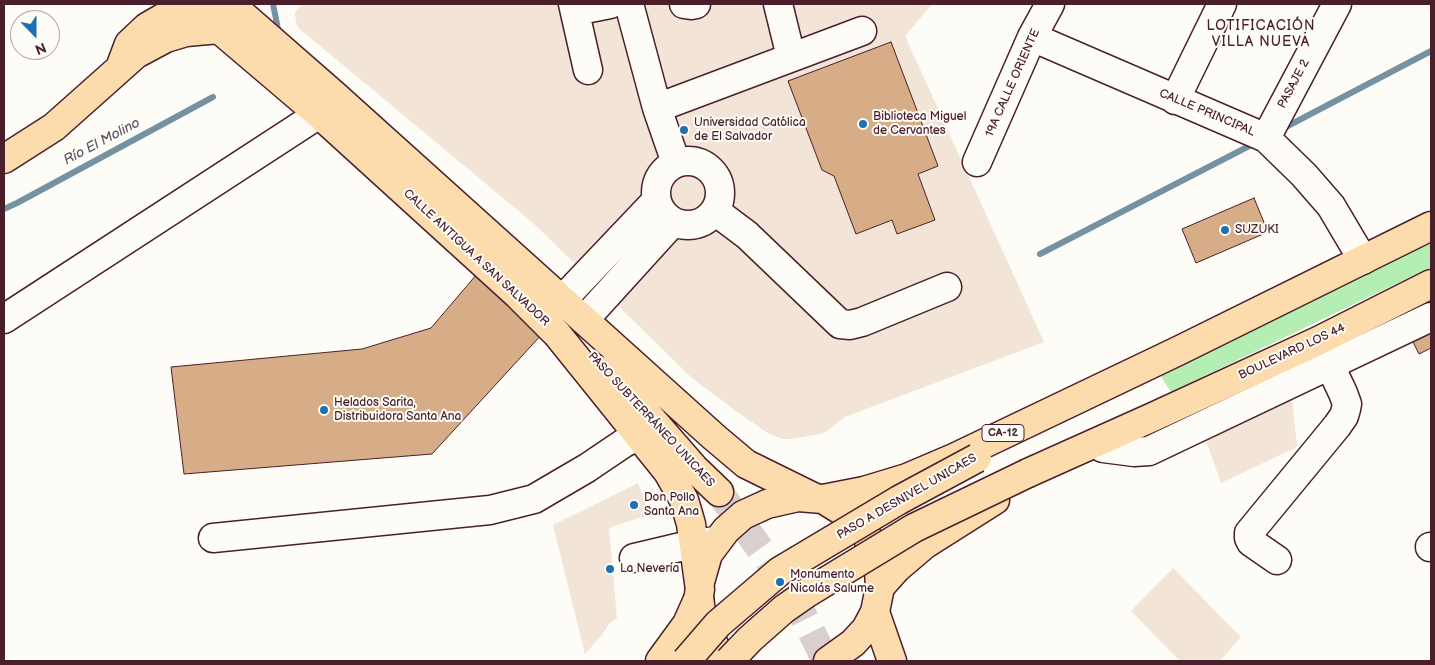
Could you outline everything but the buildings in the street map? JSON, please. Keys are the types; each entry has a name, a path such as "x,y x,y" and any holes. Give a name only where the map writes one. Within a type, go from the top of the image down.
{"main road":[{"path":"113,75 129,44 148,27 166,16 194,6 230,4"},
{"name":"CALLE ANTIGUA A SAN SALVADOR","path":"230,4 746,464 847,514 866,534 877,562 877,600 892,661"},
{"name":"CALLE ANTIGUA A SAN SALVADOR","path":"194,6 319,114 518,295 557,334 668,472 684,500 690,524 704,543 699,593 702,619 710,640 719,653 729,661"},
{"path":"4,159 54,127 136,54 166,38 186,32 219,29"},
{"name":"CA-12","path":"818,498 864,491 907,478 954,458 1178,351 1431,226"},
{"name":"BOULEVARD LOS 44","path":"1153,417 1318,341 1431,284"},
{"name":"PASO SUBTERRÁNEO UNICAES","path":"557,334 585,350 634,398 694,468 719,492"},
{"name":"PASO A DESNIVEL UNICAES","path":"686,661 718,624 780,571 899,500 1178,351"},
{"path":"828,661 842,652 866,629 877,600 909,557 998,498 1103,448 1153,417"},
{"path":"729,661 750,639 784,609 914,528 1028,473 1153,417"},
{"path":"704,543 756,508 789,498 818,498"},
{"path":"660,661 688,624 699,593"}],"street":[{"path":"588,70 574,7 610,4"},
{"path":"629,4 657,108 676,163"},
{"path":"684,4 696,4"},
{"path":"778,4 790,57"},
{"name":"19A CALLE ORIENTE","path":"977,162 1032,37 1050,4"},
{"path":"1175,100 1222,4"},
{"name":"PASAJE 2","path":"1266,138 1337,4"},
{"path":"657,108 862,31"},
{"name":"CALLE PRINCIPAL","path":"1032,37 1266,138 1304,175 1331,206 1363,260"},
{"path":"5,325 319,114"},
{"path":"685,160 703,164 716,177 720,185 720,194 715,212 700,223 691,226 673,222 665,216 656,200 657,182 668,167 676,163 685,160"},
{"path":"561,300 656,200"},
{"path":"715,212 747,235 840,324 850,325 862,322 947,287"},
{"path":"584,320 673,222"},
{"path":"1103,448 1134,452 1150,451 1431,317"},
{"path":"1277,560 1251,542 1249,534 1344,416 1347,404 1318,341"},
{"path":"212,538 490,510 534,498 587,468 624,443 639,436"},
{"path":"634,558 704,543"}],"shaded area":[{"name":"Universidad Católica de El Salvador","path":"303,4 932,4 905,36 1044,342 845,417 824,433 782,439 766,432 692,378 533,223 301,30 297,26 295,12"},
{"path":"1292,397 1297,447 1221,483 1204,435"},
{"path":"638,483 650,514 609,528 617,618 610,623 585,654 553,525"},
{"path":"1173,568 1241,637 1220,661 1180,661 1131,611"}],"green space":[{"path":"1431,237 1431,267 1171,392 1160,375"}],"waterway":[{"name":"Río El Molino","path":"273,4 279,34"},
{"path":"1282,129 1431,51"},
{"name":"Río El Molino","path":"4,209 213,97"},
{"path":"1040,254 1255,143"}],"tunnel":[{"path":"719,492 766,557 803,615 826,661"}],"place":[{"name":"Biblioteca Miguel de Cervantes","path":"863,124"},
{"name":"Universidad Católica de El Salvador","path":"684,130"},
{"name":"SUZUKI","path":"1225,230"},
{"name":"Helados Sarita, Distribuidora Santa Ana","path":"324,410"},
{"name":"Don Pollo Santa Ana","path":"634,505"},
{"name":"La Nevería","path":"610,569"},
{"name":"Monumento Nicolás Salume","path":"780,582"}],"district":[{"name":"LOTIFICACIÓN VILLA NUEVA","path":"1261,34"}]}
